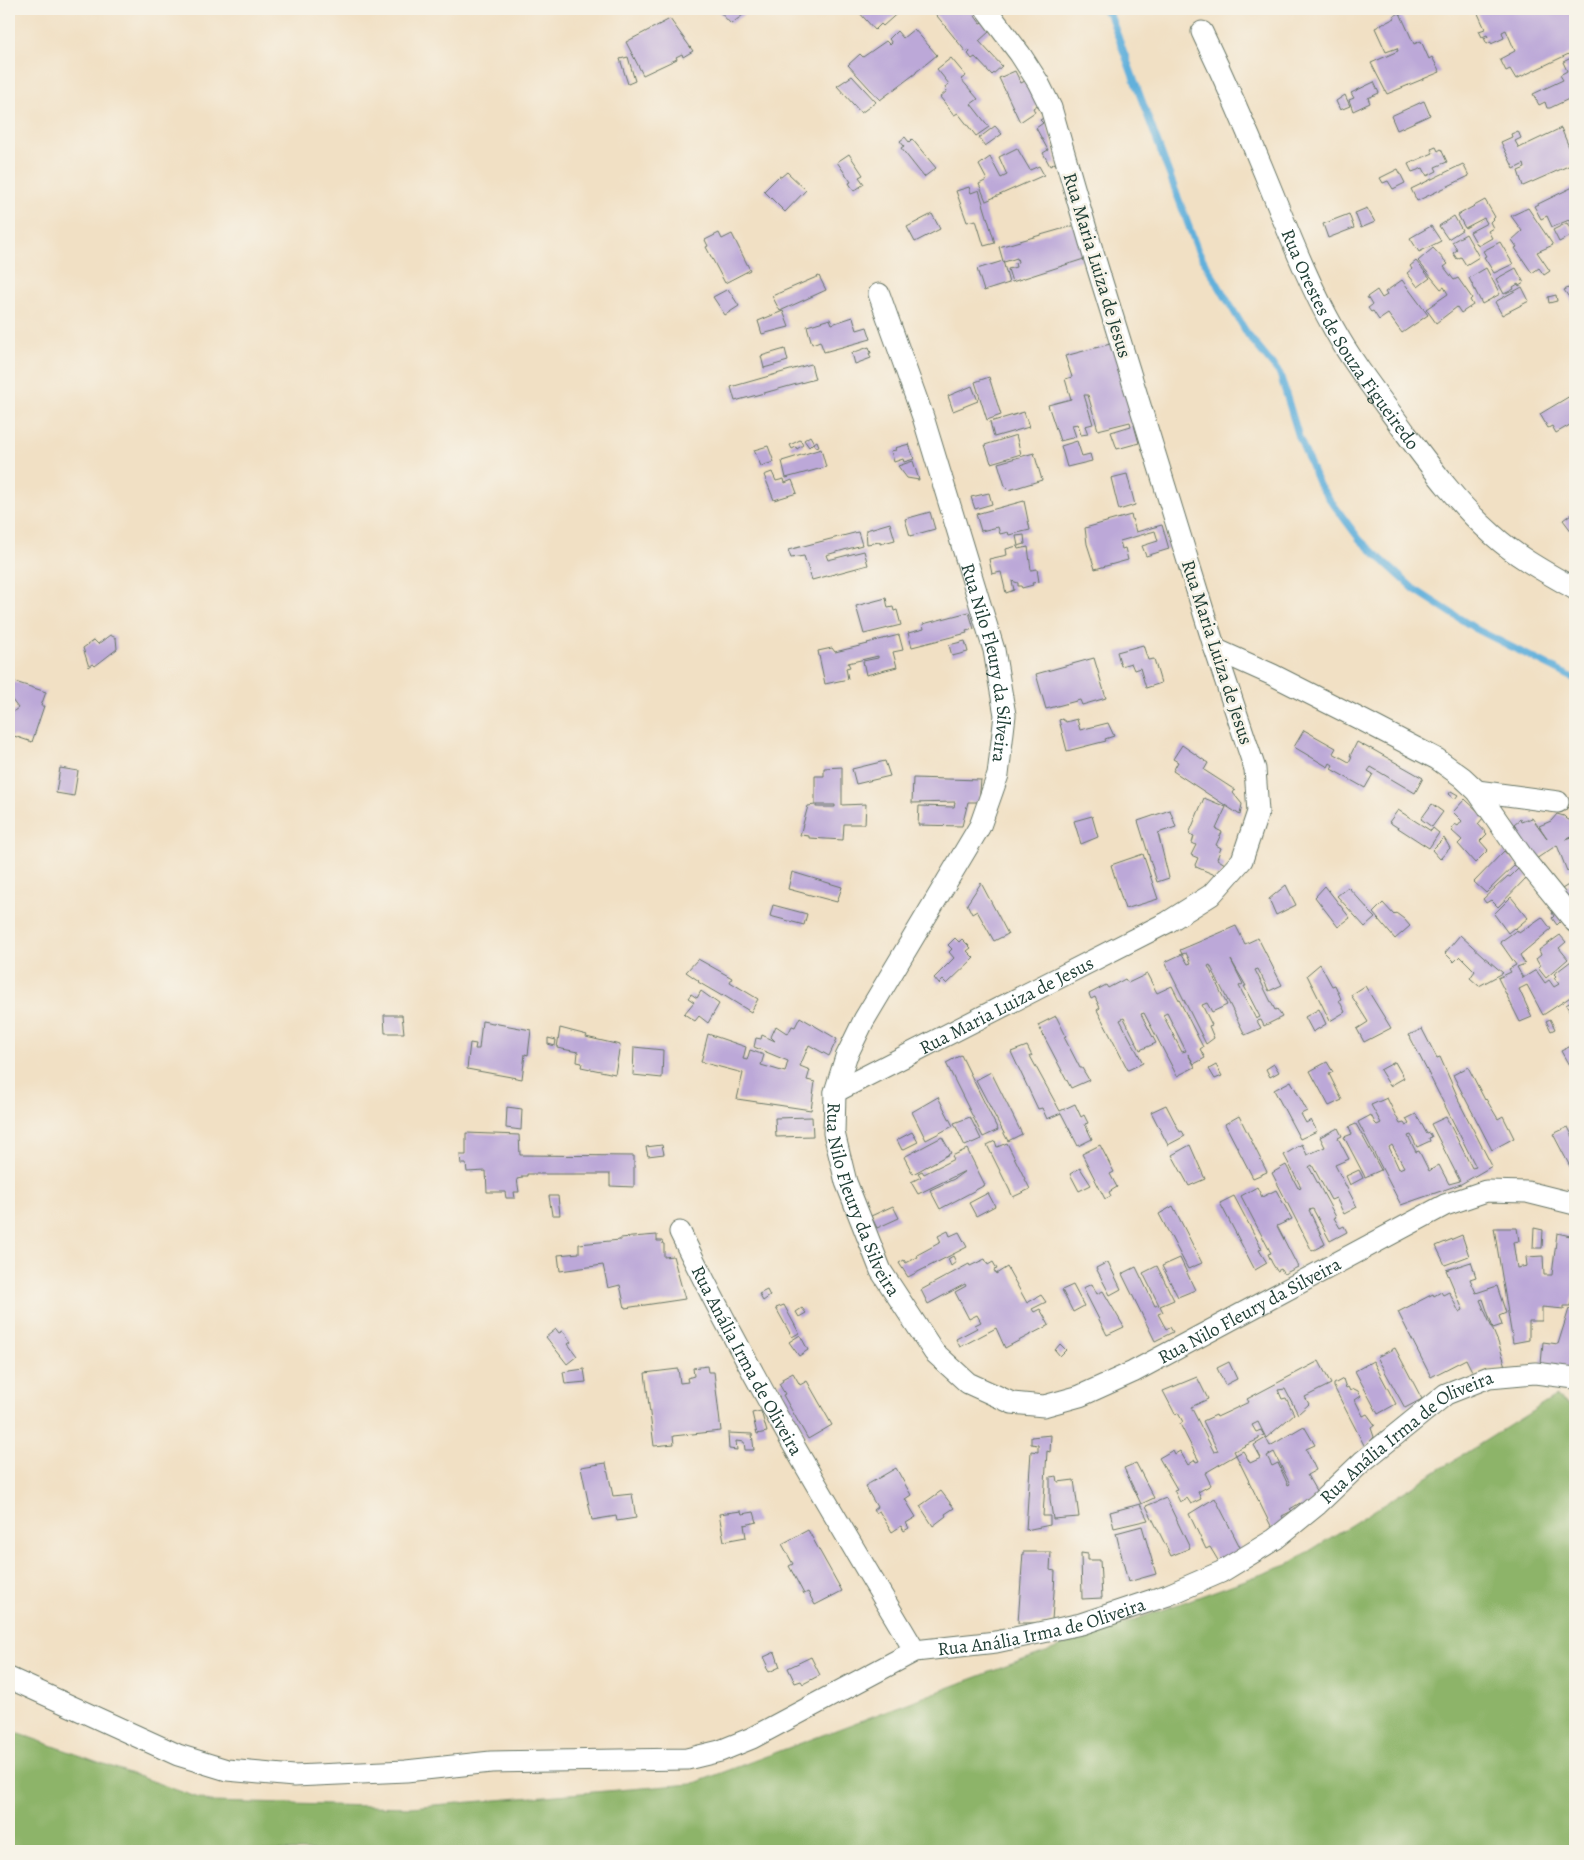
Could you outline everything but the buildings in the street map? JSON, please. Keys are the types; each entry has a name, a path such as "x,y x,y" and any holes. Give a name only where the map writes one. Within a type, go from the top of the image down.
{"street":[{"name":"Rua Maria Luiza de Jesus","path":"835,1092 1168,922 1211,895 1242,860 1258,812 1255,769 1215,649 1093,253 1051,108 1038,82 1020,54 986,9"},
{"name":"Rua Orestes de Souza Figueiredo","path":"1202,32 1234,102 1303,267 1329,321 1351,358 1436,473 1465,508 1494,536 1521,556 1575,589"},
{"name":"Rua Nilo Fleury da Silveira","path":"879,294 923,417 994,650 1005,716 998,775 980,826 864,1020 846,1057 835,1092 834,1133 846,1182 881,1270 934,1352 968,1383 1012,1403 1044,1406 1080,1396 1134,1372 1445,1205 1486,1191 1527,1192 1575,1204"},
{"path":"1215,649 1273,674 1437,759 1462,777 1477,791 1524,859 1575,922"},
{"path":"1477,791 1558,802"},
{"name":"Rua Anália Irma de Oliveira","path":"680,1232 758,1383 915,1652 996,1642 1081,1624 1168,1596 1221,1572 1275,1538 1318,1504 1362,1462 1446,1394 1490,1377 1535,1373 1575,1378"},
{"path":"9,1678 178,1755 227,1770 294,1776 406,1771 491,1762 687,1759 720,1751 752,1738 915,1652"}],"green space":[{"path":"1555,1397 1575,1407 1575,1851 9,1851 9,1730 210,1802 410,1807 692,1784 1009,1665 1287,1565"}],"waterway":[{"path":"1102,9 1110,15 1198,251 1248,335 1280,374 1299,437 1319,485 1360,540 1414,589 1476,629 1575,679"}]}
